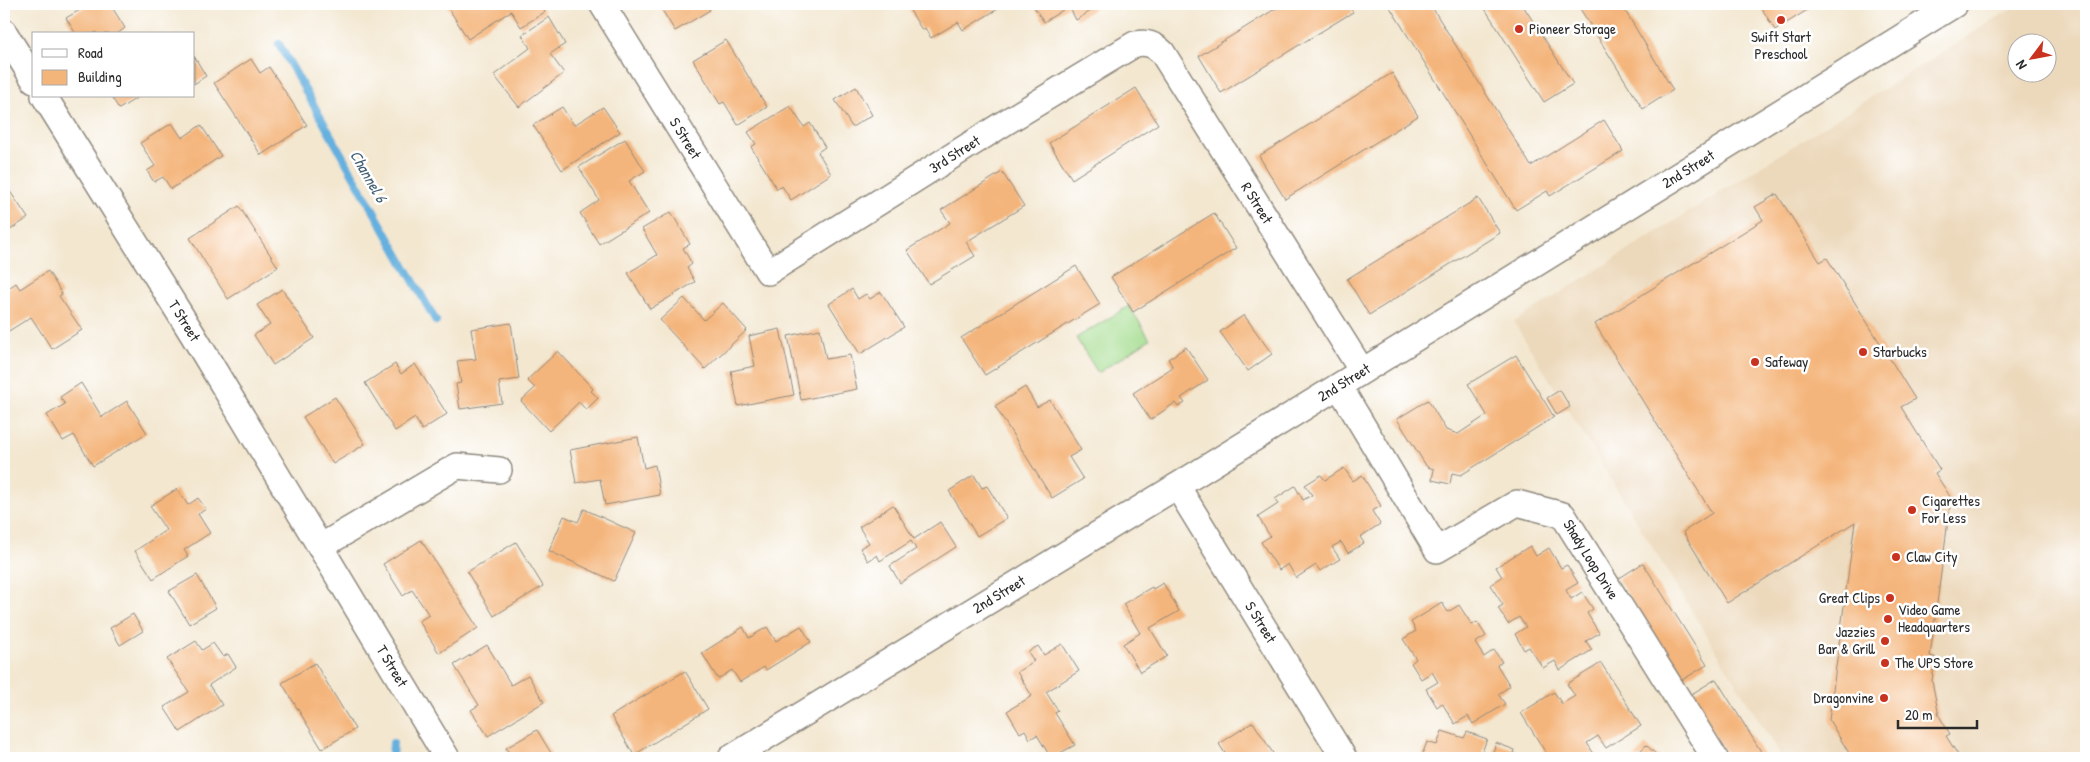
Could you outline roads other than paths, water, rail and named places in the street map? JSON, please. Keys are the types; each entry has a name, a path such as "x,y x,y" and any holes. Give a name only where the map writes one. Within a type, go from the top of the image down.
{"street":[{"name":"S Street","path":"602,4 768,272"},
{"name":"2nd Street","path":"731,758 1177,486 1956,4"},
{"path":"4,32 32,77"},
{"name":"3rd Street","path":"768,272 1006,122 1135,44 1144,42"},
{"name":"R Street","path":"1144,42 1154,45 1162,52 1362,371"},
{"name":"T Street","path":"45,98 193,335 447,758"},
{"name":"Shady Loop Drive","path":"1339,386 1437,550 1517,503 1563,515 1715,758"},
{"path":"320,547 457,466 499,470"},
{"name":"S Street","path":"1177,486 1344,758"}],"waterway":[{"name":"Channel 6","path":"279,44 436,321"},
{"name":"Channel 6","path":"392,758 393,743"}],"place":[{"name":"Swift Start Preschool","path":"1781,20"},
{"name":"Pioneer Storage","path":"1519,29"},
{"name":"Starbucks","path":"1863,352"},
{"name":"Safeway","path":"1755,362"},
{"name":"Cigarettes For Less","path":"1912,510"},
{"name":"Claw City","path":"1896,557"},
{"name":"Great Clips","path":"1890,598"},
{"name":"Video Game Headquarters","path":"1888,619"},
{"name":"Jazzies Bar & Grill","path":"1885,641"},
{"name":"The UPS Store","path":"1885,663"},
{"name":"Dragonvine","path":"1884,698"}]}
